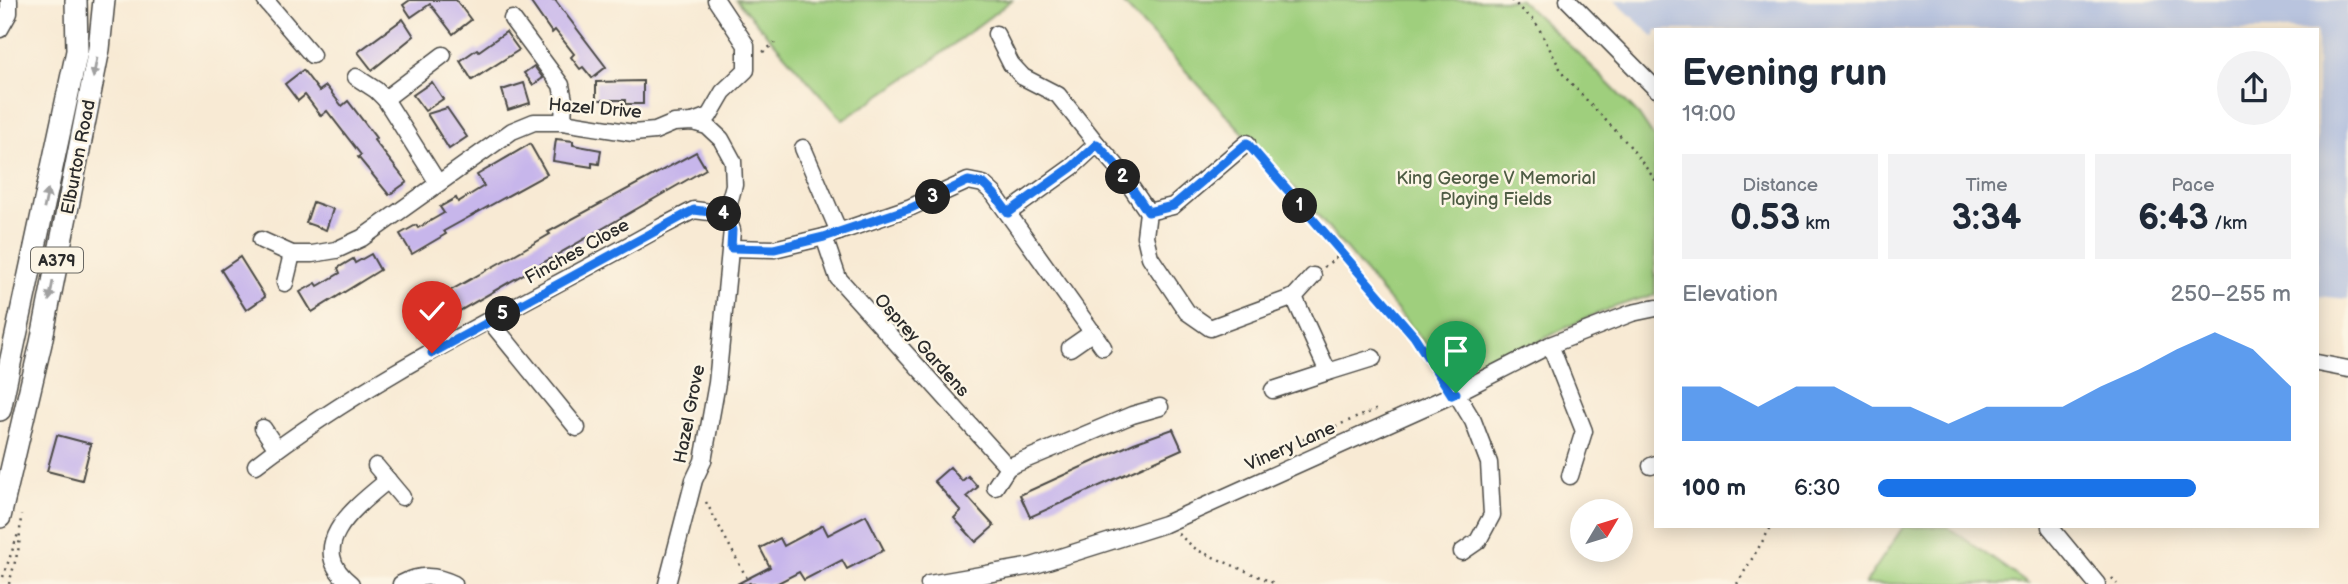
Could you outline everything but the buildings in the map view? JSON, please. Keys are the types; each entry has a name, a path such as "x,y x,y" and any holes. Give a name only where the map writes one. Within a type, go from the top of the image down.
{"main road":[{"name":"Elburton Road","path":"0,410 77,51 76,0"},
{"name":"Elburton Road","path":"0,517 41,343 99,49 104,0"}],"street":[{"path":"0,29 9,13 9,0"},
{"path":"265,0 312,55"},
{"path":"693,122 709,116 723,92 746,71 746,45 716,0"},
{"path":"1568,0 1654,87"},
{"path":"512,19 561,85 564,100 563,122"},
{"path":"996,34 1012,64 1023,77 1058,94 1115,164 1148,212 1145,236 1150,257 1187,312 1210,328 1294,297 1313,276"},
{"path":"385,99 443,55"},
{"path":"356,77 385,99 438,183"},
{"name":"Hazel Drive","path":"261,240 292,254 336,250 354,242 512,131 534,122 563,122 633,133 655,131 674,123 693,122"},
{"path":"693,122 707,126 721,139 733,161 734,185 726,214 732,230 731,248 774,249 831,235 911,208 968,181 984,184 1008,213 1103,347"},
{"path":"1148,212 1173,206 1247,143"},
{"path":"1008,213 1072,167 1097,144"},
{"name":"Osprey Gardens","path":"803,148 831,235 838,278 1009,467"},
{"name":"Finches Close","path":"256,466 277,449 374,386 694,210 726,214"},
{"name":"Hazel Grove","path":"667,584 694,480 703,461 717,383 731,248"},
{"path":"285,283 292,254"},
{"path":"1294,297 1328,372"},
{"name":"Vinery Lane","path":"929,584 1032,566 1165,524 1454,394 1550,345 1632,313 1654,308"},
{"path":"490,321 577,428"},
{"path":"1070,348 1093,332"},
{"path":"1550,345 1584,431 1570,476"},
{"path":"1273,390 1373,358"},
{"path":"2319,363 2348,369"},
{"path":"1454,394 1473,422 1489,463 1492,514 1478,541 1462,552"},
{"path":"995,487 1009,467 1132,415 1160,407"},
{"path":"263,428 277,449"},
{"path":"376,466 402,497"},
{"path":"351,584 337,568 333,541 341,522 388,480"},
{"path":"2051,528 2096,584"},
{"path":"401,584 420,576 437,576 454,584"}],"path":[{"path":"1511,0 1535,21 1564,76 1629,145 1654,178"},
{"path":"1247,143 1414,336 1454,394"},
{"path":"1313,276 1341,254"},
{"path":"694,480 750,584"},
{"path":"1165,524 1197,550 1276,584"},
{"path":"3,577 20,528"},
{"path":"1737,584 1770,528"}],"shaded area":[{"path":"1614,0 2348,0 2348,299 2319,296 2319,28 1654,28 1654,37"}],"green space":[{"path":"736,0 1012,0 930,62 843,120"},
{"name":"King George V Memorial Playing Fields","path":"1120,0 1520,0 1639,115 1654,138 1654,295 1581,321 1463,383 1454,378 1297,191"},
{"path":"1902,528 1949,528 2028,584 1865,584"}],"route":[{"path":"432,353 694,210 726,214 732,230 731,248 774,249 824,237 911,208 968,181 984,184 1008,213 1072,167 1097,144 1115,164 1148,212 1173,206 1247,143 1414,336 1452,395 1456,393"}]}
